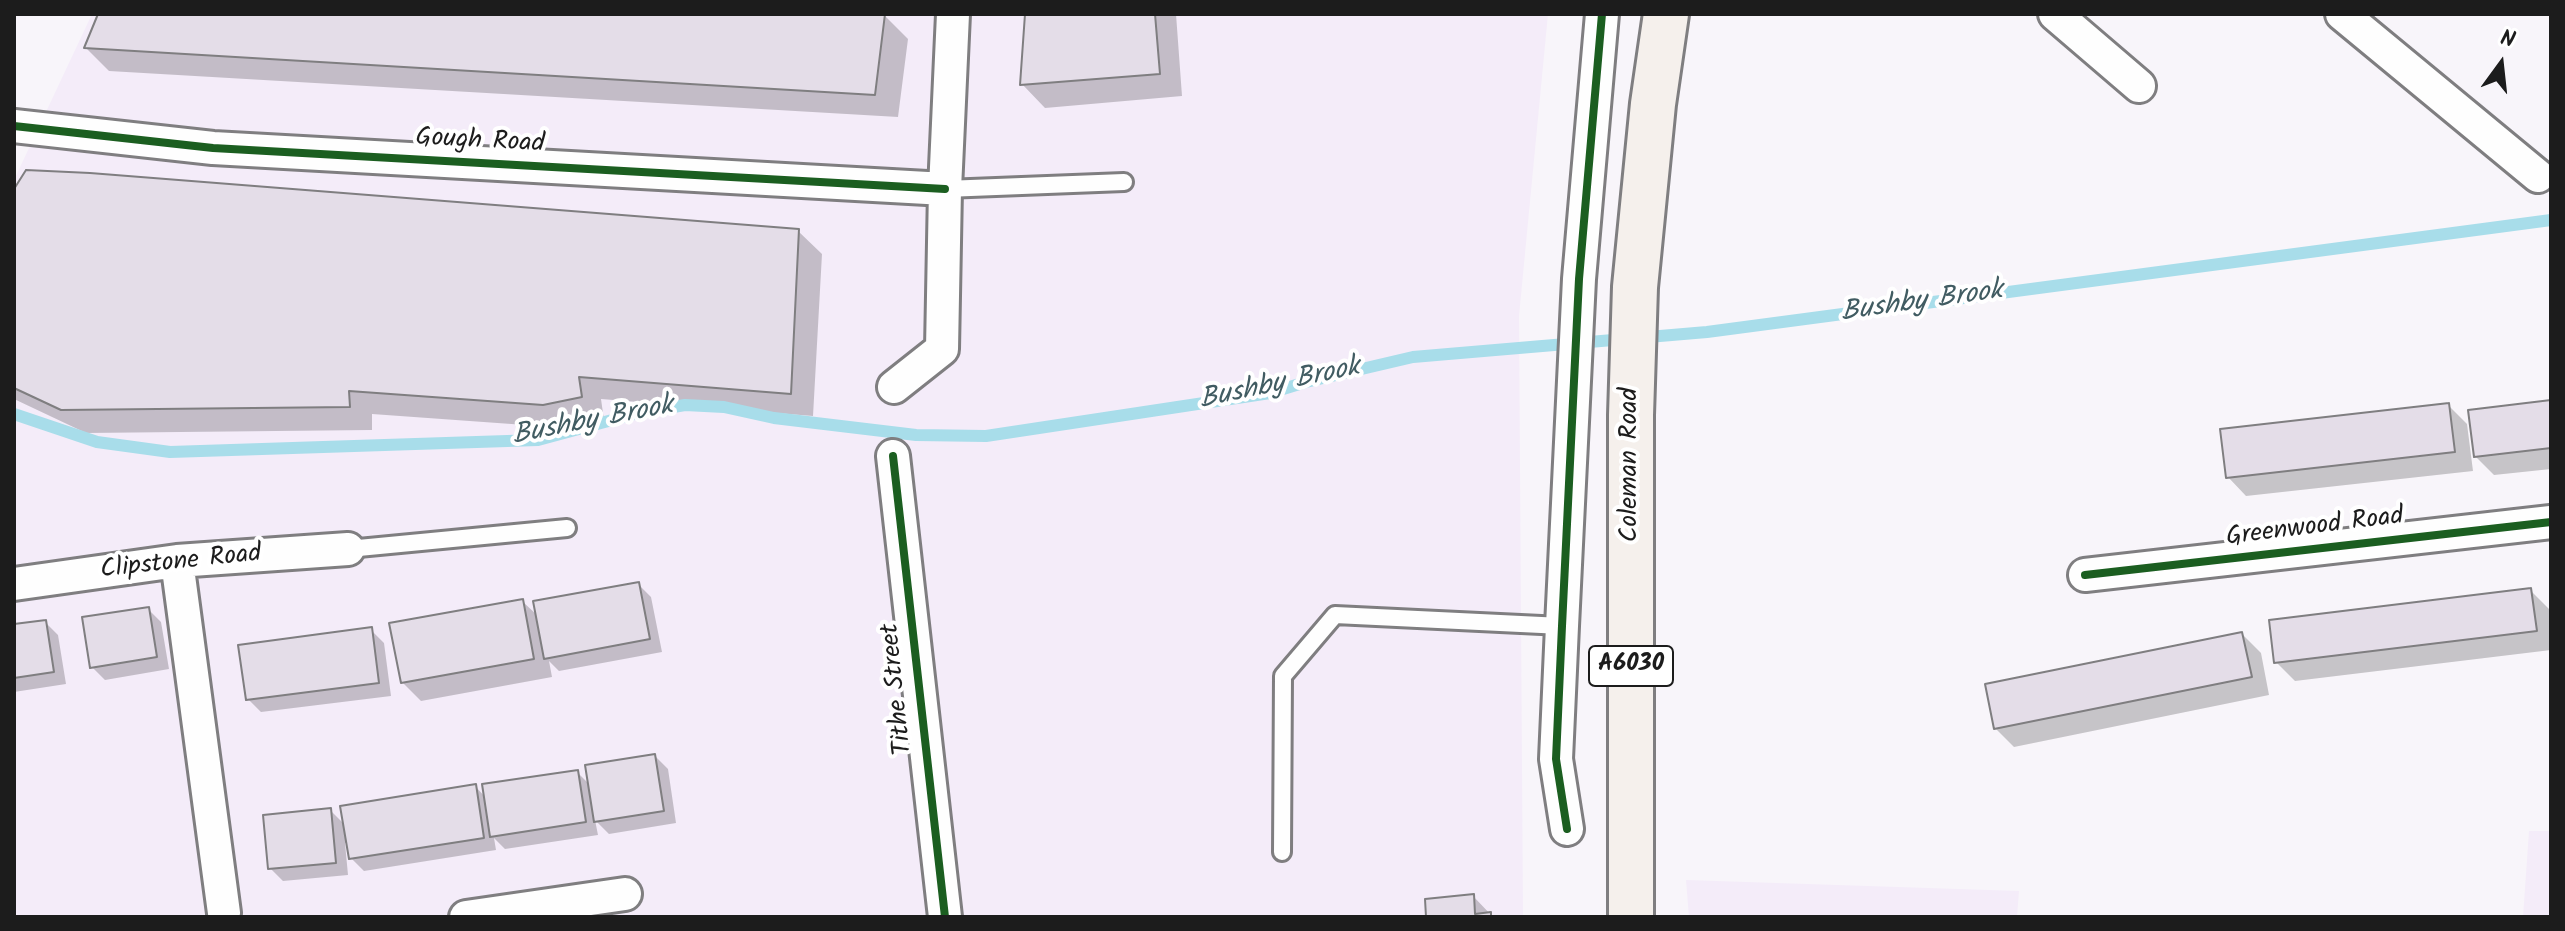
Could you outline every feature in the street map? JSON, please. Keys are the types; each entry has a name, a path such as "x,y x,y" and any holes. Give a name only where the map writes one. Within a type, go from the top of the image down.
{"highway":[{"name":"Coleman Road","path":"1631,917 1631,415 1635,287 1653,104 1666,14"}],"street":[{"path":"894,387 942,349 953,14"},
{"path":"1567,829 1556,759 1579,279 1602,14"},
{"path":"2055,14 2139,86"},
{"path":"2342,14 2538,176"},
{"name":"Gough Road","path":"14,126 213,148 945,189"},
{"name":"Tithe Street","path":"893,456 945,917"},
{"name":"Greenwood Road","path":"2085,575 2551,522"},
{"name":"Clipstone Road","path":"14,584 177,561 348,549"},
{"path":"177,561 224,916"},
{"path":"466,917 625,894"}],"lane":[{"path":"945,189 1124,182"},
{"path":"348,549 567,528"},
{"path":"1282,852 1283,676 1335,615 1562,626"}],"shaded area":[{"path":"92,14 1548,14 1519,316 1523,917 14,917 14,180"},
{"path":"2529,831 2551,831 2551,917 2523,917"},
{"path":"1686,880 2019,891 2017,917 1689,917"}],"building":[{"path":"98,14 885,14 875,95 84,48"},
{"path":"1025,14 1155,14 1160,74 1020,85"},
{"path":"26,170 799,229 791,394 579,377 582,397 543,405 349,391 350,407 61,410 14,388 14,189"},
{"path":"2551,400 2551,448 2474,457 2468,410"},
{"path":"2449,403 2455,452 2226,478 2220,429"},
{"path":"639,582 650,639 544,659 533,601"},
{"path":"2531,588 2537,631 2274,663 2269,620"},
{"path":"523,599 534,659 401,683 389,623"},
{"path":"149,607 157,657 90,668 82,617"},
{"path":"46,620 54,672 14,678 14,624"},
{"path":"372,627 379,683 246,700 238,645"},
{"path":"2242,632 2252,677 1994,729 1985,684"},
{"path":"655,754 664,811 594,822 585,765"},
{"path":"578,770 586,822 490,837 482,784"},
{"path":"476,784 484,838 349,859 340,806"},
{"path":"331,808 336,863 268,869 263,815"},
{"path":"1474,894 1475,914 1491,912 1491,917 1426,917 1425,899"}],"waterway":[{"name":"Bushby Brook","path":"14,414 97,442 170,452 538,440 638,413 685,405 724,407 774,418 916,435 986,436 1270,393 1413,357 1707,332 2551,220"}],"cycle path":[{"path":"1567,829 1556,759 1579,279 1602,14"},
{"path":"14,126 213,148 945,189"},
{"path":"893,456 945,917"},
{"path":"2085,575 2551,522"}]}
